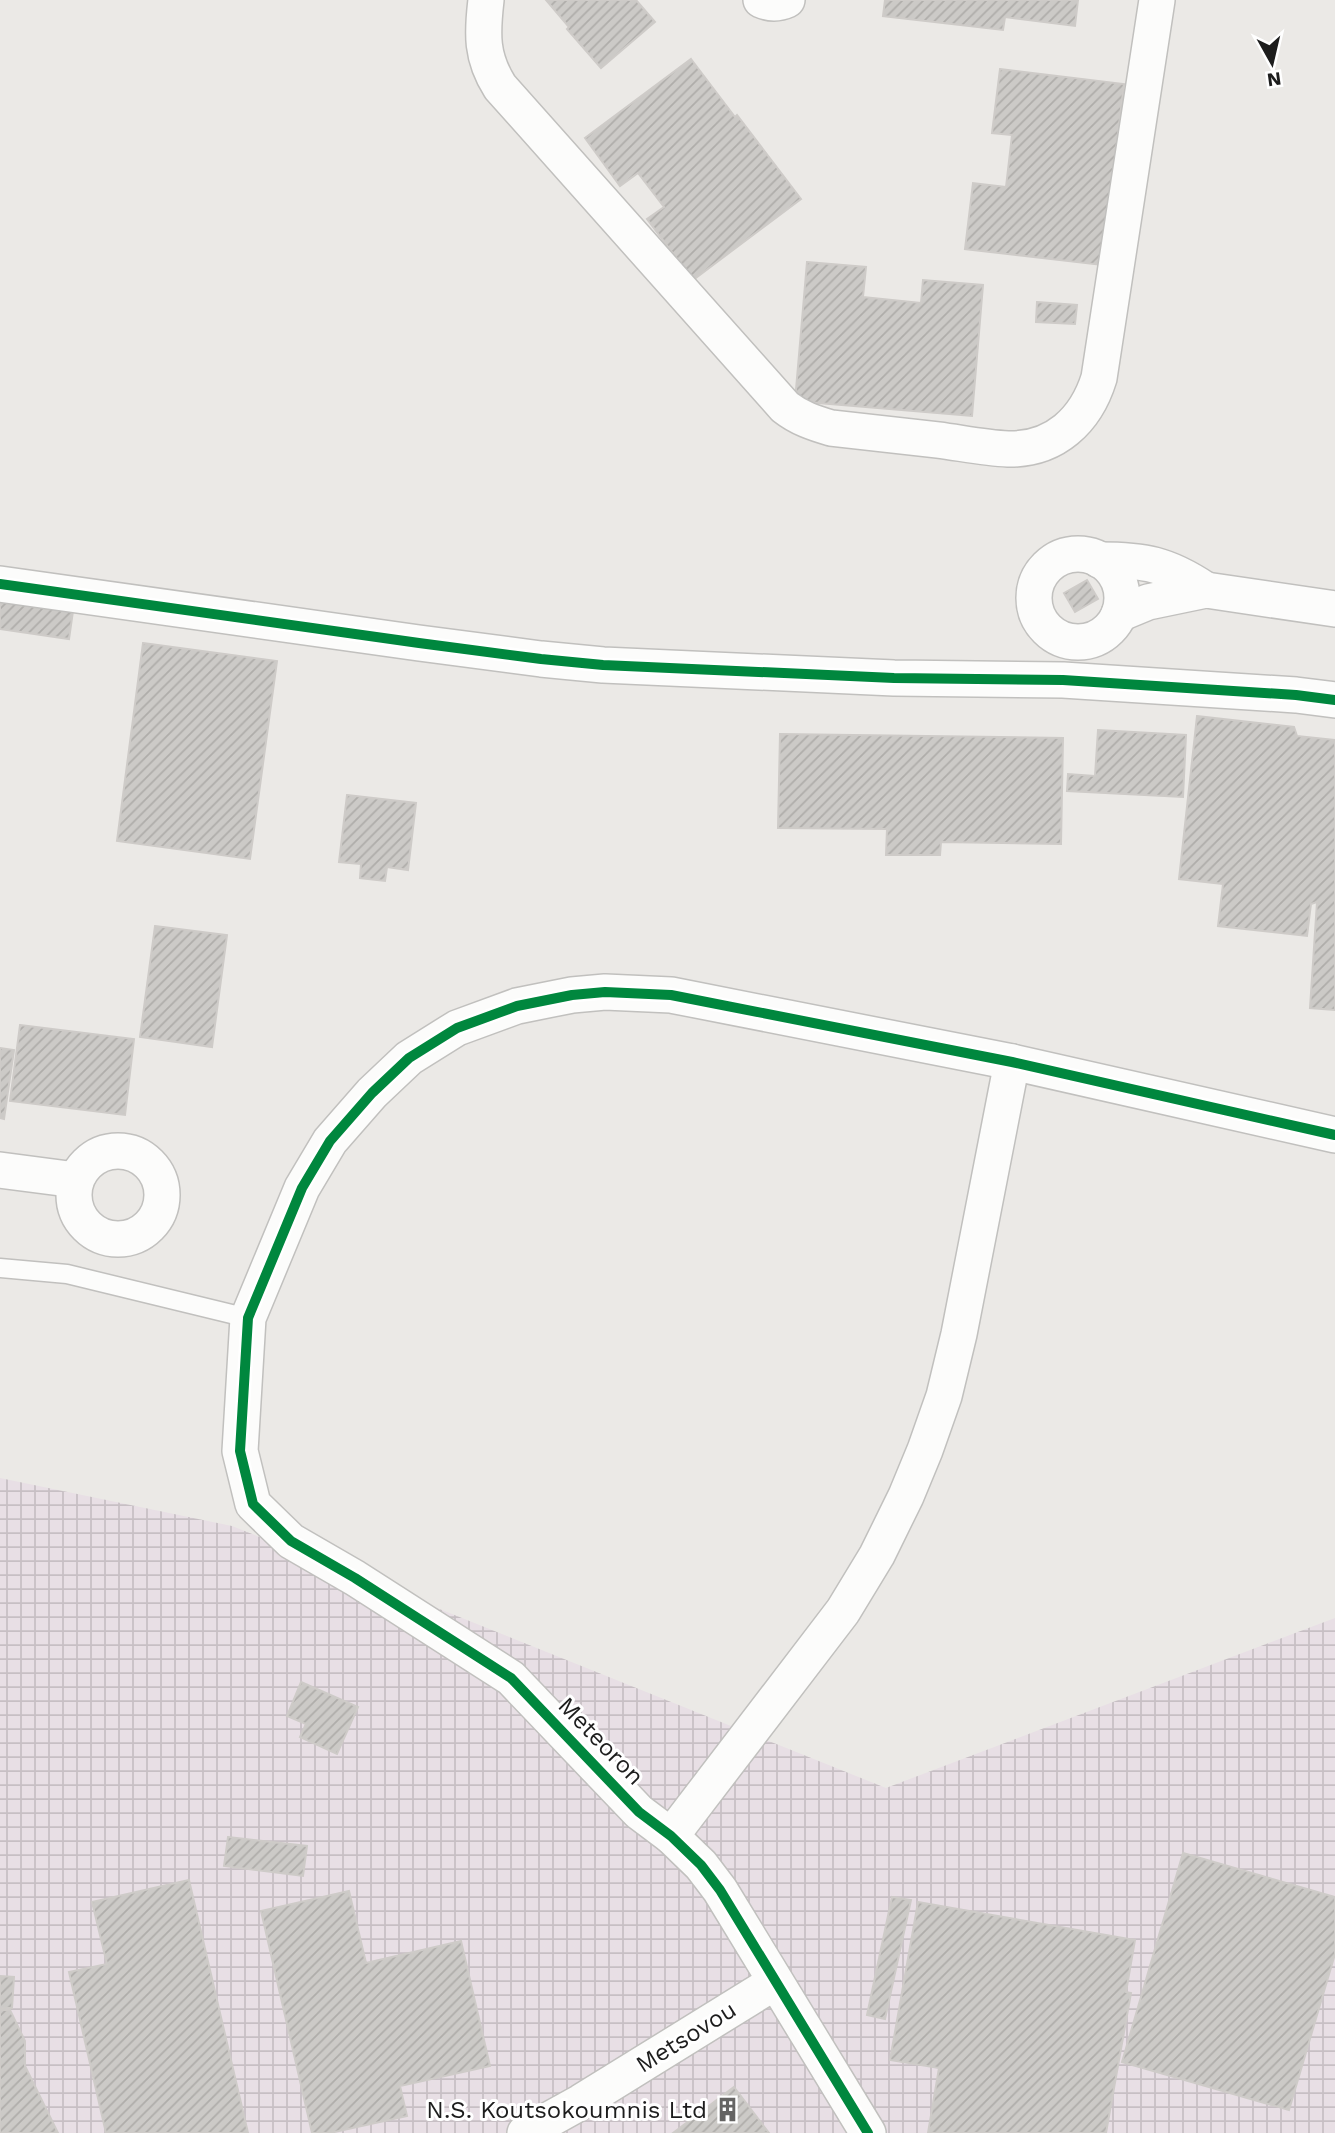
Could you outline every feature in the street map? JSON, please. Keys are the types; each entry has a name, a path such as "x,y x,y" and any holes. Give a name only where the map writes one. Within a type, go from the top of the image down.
{"street":[{"path":"486,0 482,34 485,56 500,87 785,407 814,424 831,428 1010,449 1043,443 1060,435 1085,411 1093,397 1099,378 1157,0"},
{"path":"761,0 769,3 788,0"},
{"path":"1075,554 1099,560 1114,572 1120,586 1122,600 1119,614 1110,627 1099,636 1086,641 1071,641 1057,636 1046,628 1038,616 1034,602 1034,588 1040,575 1049,564 1061,557 1075,554"},
{"path":"1099,560 1130,560 1153,564 1181,573 1206,590"},
{"path":"0,584 393,640 603,665 894,677 1063,680 1296,695 1335,700"},
{"path":"1119,614 1148,602 1206,590 1335,609"},
{"path":"1063,680 1071,641"},
{"name":"Meteoron","path":"868,2133 720,1890 701,1865 671,1836 639,1812 512,1678 355,1578 291,1541 253,1504 240,1451 248,1318 302,1188 330,1141 372,1093 409,1058 457,1028 517,1006 572,995 604,992 671,995 1012,1062 1335,1135"},
{"path":"671,1836 843,1611 877,1555 906,1496 944,1396 960,1334 1012,1062"},
{"path":"0,1170 76,1180"},
{"name":"Metsovou","path":"525,2133 581,2102 775,1982"}],"lane":[{"path":"0,1268 66,1274 248,1318"}],"shaded area":[{"path":"0,1478 232,1526 886,1788 1335,1618 1335,2133 0,2133"}],"building":[{"path":"546,0 636,0 655,22 601,68"},
{"path":"885,0 1078,0 1075,26 1005,17 1003,30 883,16"},
{"path":"691,59 801,199 693,280 647,219 664,207 638,173 620,186 585,138"},
{"path":"1000,69 1124,84 1102,265 965,249 973,183 1006,187 1012,135 992,133"},
{"path":"807,262 866,267 863,297 921,303 923,280 983,285 972,416 795,401"},
{"path":"1037,302 1077,305 1075,324 1036,322"},
{"path":"1087,580 1098,599 1075,612 1064,593"},
{"path":"0,599 73,611 69,639 0,629"},
{"path":"143,643 277,661 250,859 117,841"},
{"path":"1197,716 1294,727 1297,736 1335,740 1335,1010 1310,1008 1317,902 1311,904 1307,936 1218,926 1223,884 1179,879"},
{"path":"1098,730 1186,735 1183,797 1067,791 1068,774 1095,776"},
{"path":"780,734 1063,738 1061,844 941,842 940,855 886,855 887,829 778,828"},
{"path":"347,795 416,803 408,870 387,867 385,881 360,878 361,864 339,862"},
{"path":"155,926 227,935 212,1047 140,1037"},
{"path":"20,1025 134,1039 125,1115 10,1101"},
{"path":"0,1048 14,1050 4,1119 0,1118"},
{"path":"301,1682 358,1707 337,1754 300,1737 306,1724 287,1716"},
{"path":"228,1837 307,1846 303,1876 224,1866"},
{"path":"1183,1853 1335,1897 1335,1954 1289,2110 1122,2062"},
{"path":"189,1880 248,2133 106,2133 69,1972 107,1964 92,1902"},
{"path":"349,1891 366,1963 461,1941 490,2066 400,2086 407,2116 330,2133 312,2133 261,1911"},
{"path":"892,1897 911,1900 885,2019 867,2015"},
{"path":"918,1902 1135,1940 1126,1992 1131,1993 1106,2133 928,2133 939,2068 890,2060"},
{"path":"0,1976 14,1977 12,2008 0,2008"},
{"path":"0,2010 10,2010 25,2041 25,2066 58,2133 0,2133"},
{"name":"N.S. Koutsokoumnis Ltd","path":"734,2087 769,2133 673,2133"}],"cycle path":[{"path":"0,584 419,643 603,665 894,678 1063,680 1296,695 1335,700"},
{"path":"868,2133 720,1890 701,1865 671,1836 639,1812 511,1678 355,1578 291,1541 253,1504 240,1451 248,1318 302,1188 330,1141 372,1093 409,1058 457,1028 517,1006 572,995 605,992 671,995 1012,1062 1335,1135"}],"place":[{"name":"N.S. Koutsokoumnis Ltd","path":"727,2110"}]}
